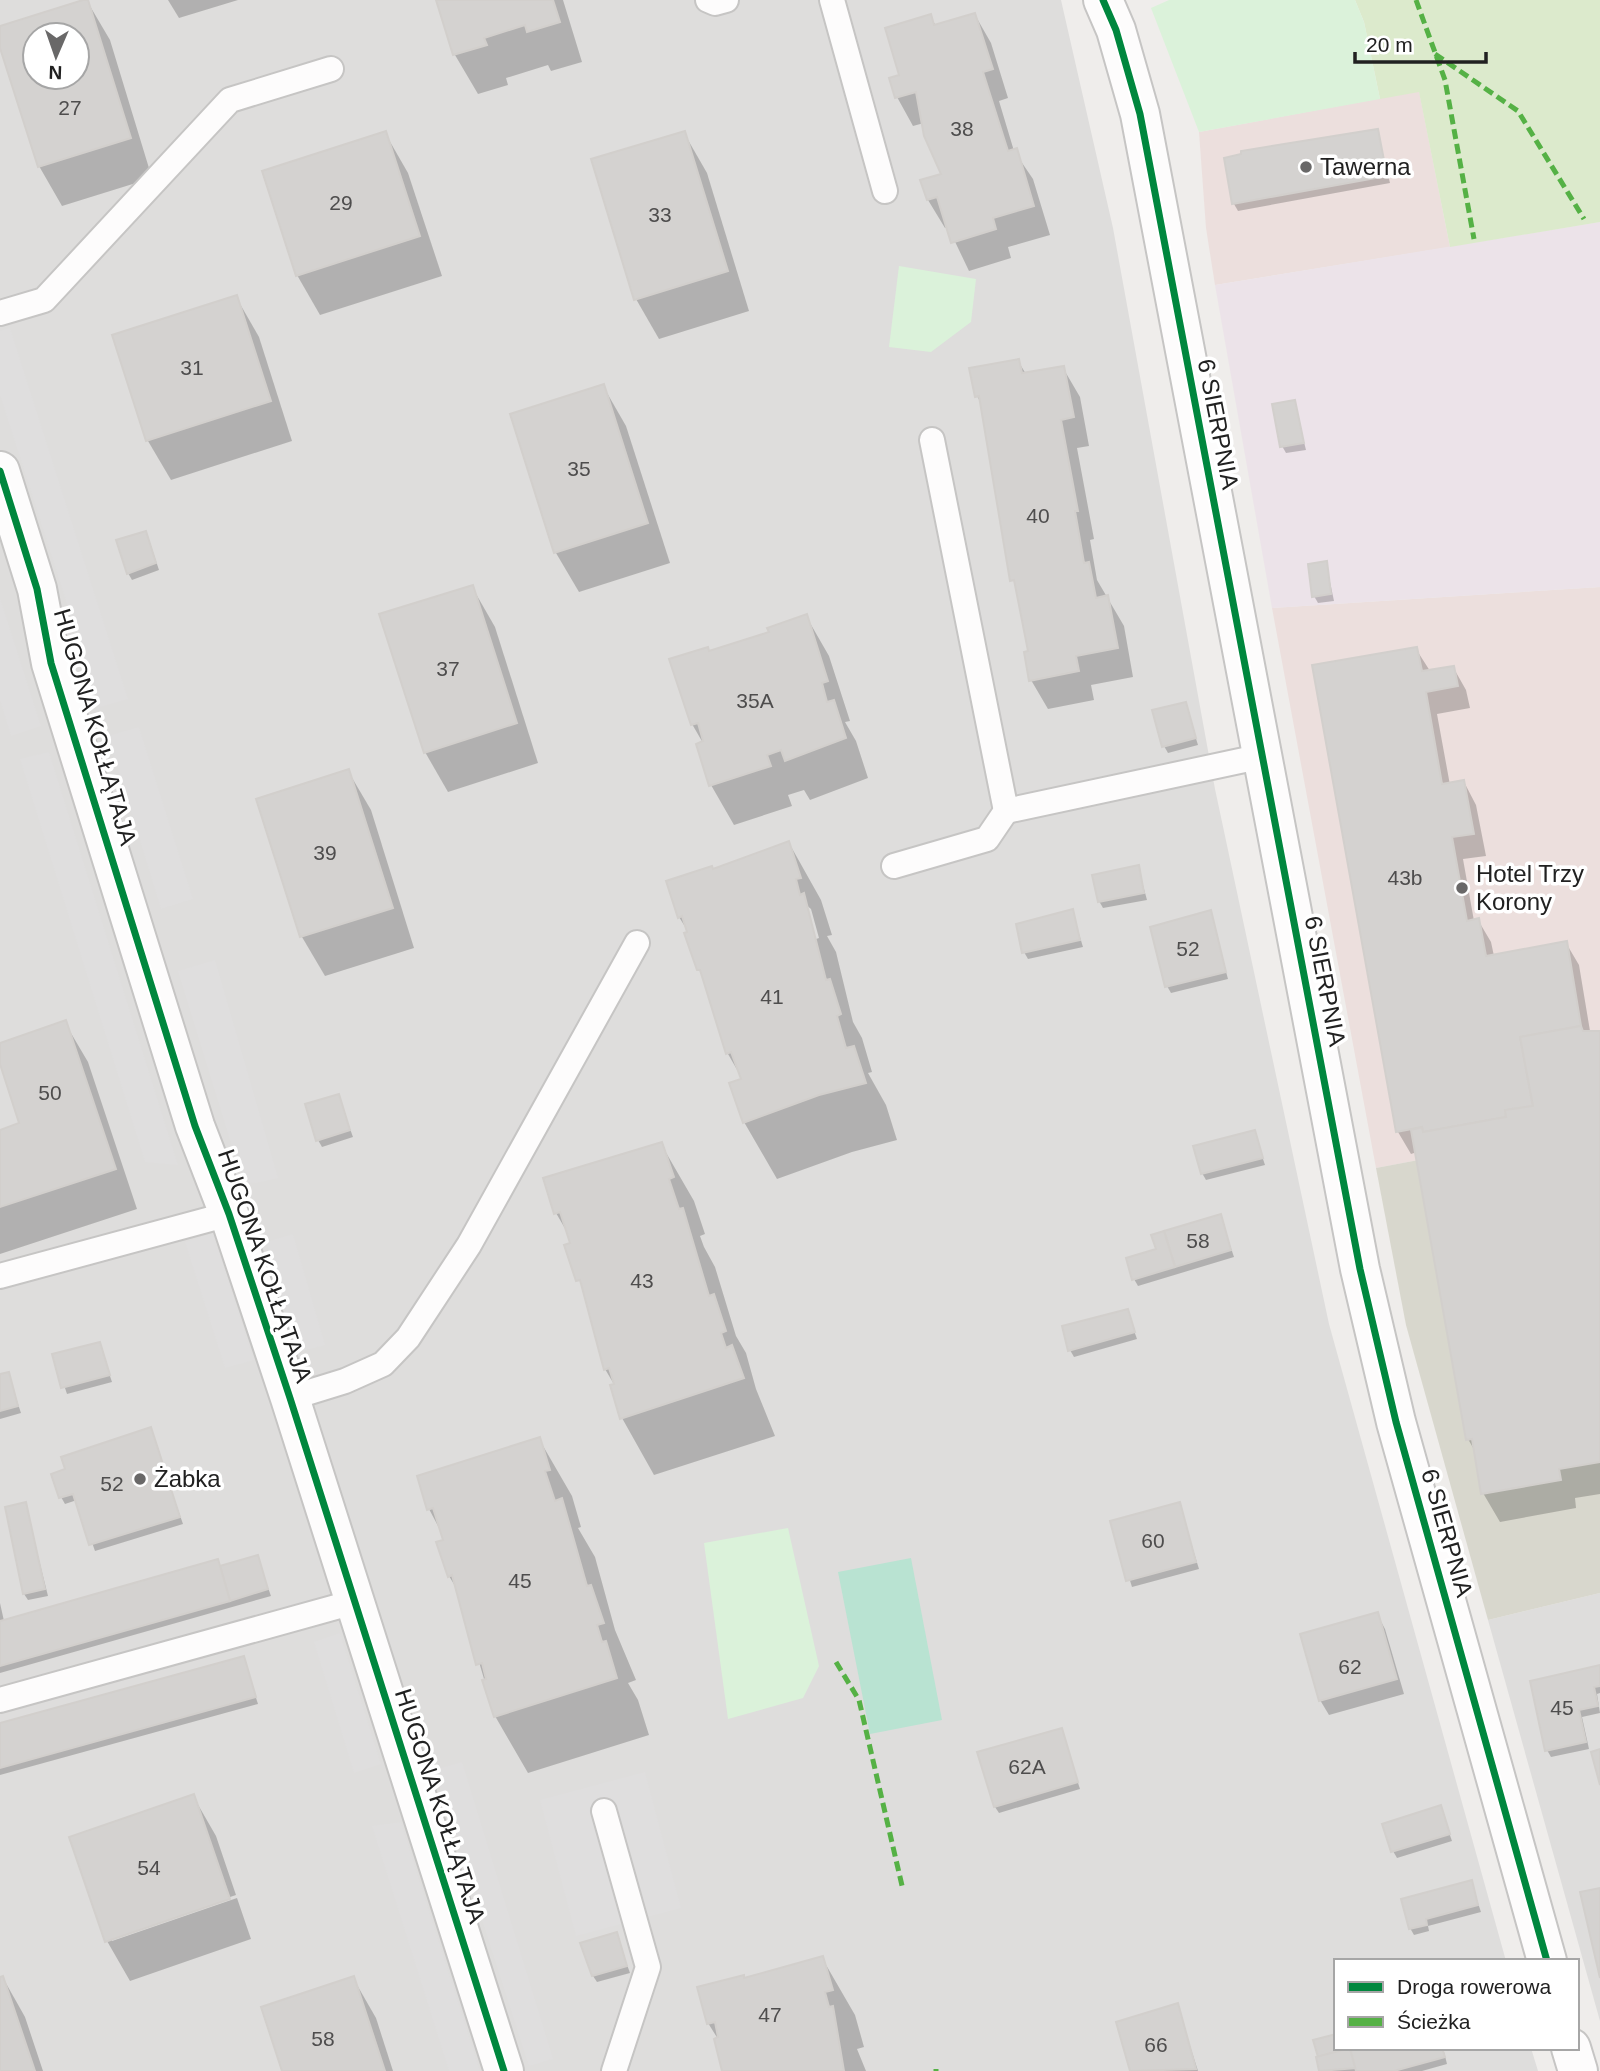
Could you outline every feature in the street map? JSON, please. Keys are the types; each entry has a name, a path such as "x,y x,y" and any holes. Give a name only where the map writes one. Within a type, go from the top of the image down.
{"street":[{"name":"6 SIERPNIA","path":"1103,0 1116,30 1140,114 1360,1269 1396,1422 1546,1959"},
{"name":"HUGONA KOŁŁĄTAJA","path":"0,471 37,589 51,663 195,1126 229,1214 290,1398 504,2071"},
{"path":"1573,2050 1578,2071"}],"lane":[{"path":"708,0 715,4 726,0"},
{"path":"832,0 885,191"},
{"path":"0,313 44,300 230,100 331,69"},
{"path":"894,866 988,839 1006,811 932,440"},
{"path":"1006,811 1263,756"},
{"path":"290,1398 345,1381 383,1364 408,1338 469,1245 637,943"},
{"path":"0,1276 229,1214"},
{"path":"0,1700 354,1602"},
{"path":"604,1811 648,1967 614,2071"}],"shaded area":[{"path":"0,0 1061,0 1113,228 1215,789 1329,1324 1505,1959 1334,1959 1334,2050 1532,2050 1538,2071 0,2071"},
{"path":"1419,91 1450,247 1215,285 1206,228 1199,132"},
{"path":"1600,222 1600,587 1272,608 1215,285"},
{"path":"10,328 128,699 100,707 0,395 0,331"},
{"name":"Hotel Trzy Korony","path":"1600,587 1600,1134 1578,1130 1376,1168 1272,608"},
{"path":"0,598 41,726 11,736 0,700"},
{"path":"139,727 193,899 161,909 108,736"},
{"path":"49,752 178,1165 145,1162 20,759"},
{"path":"215,960 278,1178 256,1183 243,1182 178,971"},
{"path":"1578,1130 1600,1134 1600,1593 1488,1620 1406,1325 1376,1168"},
{"path":"213,1233 254,1360 225,1368 185,1242"},
{"path":"293,1234 325,1345 298,1352 266,1242"},
{"path":"1600,1593 1600,2021 1488,1620"},
{"path":"340,1633 381,1764 354,1773 314,1642"},
{"path":"462,1762 553,2059 529,2066 434,1770"},
{"path":"645,1772 681,1908 576,1936 540,1800"},
{"path":"401,1822 480,2071 449,2071 372,1826"}],"green space":[{"path":"1169,0 1355,0 1364,22 1380,99 1199,132 1151,8"},
{"path":"1355,0 1600,0 1600,222 1450,247 1419,92 1380,99 1364,22"},
{"path":"899,266 976,279 971,322 931,352 889,347"},
{"path":"788,1528 819,1666 803,1698 728,1719 704,1543"},
{"path":"911,1558 942,1720 870,1734 838,1572"}],"building":[{"path":"88,0 131,138 38,167 0,48 0,26"},
{"path":"436,0 553,0 560,22 527,32 525,25 484,38 487,45 453,55"},
{"path":"975,13 993,69 983,72 1008,151 1017,148 1034,206 993,218 996,229 951,243 937,197 927,200 920,180 941,174 924,136 916,92 895,98 889,78 899,75 885,28 931,14 934,25"},
{"name":"Tawerna","path":"1378,129 1387,176 1232,204 1224,158 1241,154 1241,151"},
{"path":"386,131 420,236 296,276 262,171"},
{"path":"685,131 728,271 634,300 591,159"},
{"path":"237,295 271,401 146,441 112,335"},
{"path":"1019,359 1022,373 1064,366 1074,417 1061,420 1078,511 1075,511 1084,563 1089,562 1096,598 1108,595 1118,648 1076,656 1079,671 1029,681 1024,652 1028,651 1014,580 1010,581 979,396 975,397 969,368"},
{"path":"604,384 648,523 554,553 510,414"},
{"path":"1295,400 1304,443 1280,447 1272,404"},
{"path":"146,531 156,563 127,574 116,540"},
{"path":"1327,561 1331,594 1312,597 1308,564"},
{"path":"473,585 517,723 424,753 379,614"},
{"path":"807,614 828,681 822,683 827,702 834,700 846,738 785,761 781,750 767,755 771,766 709,786 696,744 703,741 698,723 691,725 669,659 708,647 709,651 769,632 767,628"},
{"path":"1417,647 1422,671 1454,666 1458,686 1426,692 1442,784 1464,780 1474,834 1452,837 1467,921 1479,918 1486,956 1567,941 1581,1026 1520,1037 1533,1106 1505,1110 1506,1117 1423,1132 1422,1127 1396,1132 1312,665"},
{"path":"1186,702 1196,738 1162,747 1152,710"},
{"path":"349,769 393,908 300,937 256,799"},
{"path":"789,841 801,878 796,879 800,895 804,893 826,980 830,979 841,1014 837,1016 846,1048 854,1046 866,1083 819,1095 743,1123 729,1083 741,1079 731,1052 726,1054 700,970 697,970 684,933 687,932 682,916 678,918 666,881 712,866 713,869"},
{"path":"1139,865 1144,893 1098,902 1092,875"},
{"path":"1073,909 1080,940 1022,953 1016,924"},
{"path":"1211,910 1226,972 1165,987 1150,927"},
{"path":"66,1020 116,1169 0,1207 0,1130 19,1123 0,1064 0,1043"},
{"path":"1581,1026 1583,1031 1600,1031 1600,1462 1559,1469 1561,1480 1481,1494 1472,1439 1466,1440 1411,1130 1422,1127 1423,1132 1506,1117 1505,1110 1533,1106 1520,1037"},
{"path":"339,1094 350,1130 316,1141 305,1104"},
{"path":"1255,1130 1263,1158 1201,1174 1193,1146"},
{"path":"662,1142 674,1177 669,1179 679,1209 683,1208 709,1296 714,1294 726,1331 721,1333 726,1348 732,1345 744,1378 620,1419 610,1385 614,1384 609,1368 604,1370 580,1280 576,1281 564,1245 570,1243 560,1212 554,1214 543,1178"},
{"path":"1221,1214 1231,1250 1175,1267 1164,1231"},
{"path":"1164,1231 1175,1267 1132,1280 1126,1258 1156,1249 1151,1235"},
{"path":"1128,1309 1135,1332 1068,1351 1062,1326"},
{"path":"100,1342 110,1375 61,1388 52,1354"},
{"path":"9,1372 18,1406 0,1411 0,1374"},
{"path":"151,1427 180,1517 89,1545 73,1494 59,1498 51,1474 65,1469 61,1457"},
{"path":"540,1437 550,1470 545,1471 555,1501 562,1498 587,1586 591,1585 604,1623 597,1625 602,1642 606,1641 617,1678 494,1717 482,1680 486,1679 482,1663 476,1665 452,1575 448,1577 436,1542 443,1540 433,1508 427,1510 417,1476"},
{"path":"26,1502 45,1589 23,1594 5,1507"},
{"path":"1180,1502 1196,1562 1126,1581 1110,1521"},
{"path":"258,1555 268,1589 230,1601 220,1566"},
{"path":"218,1559 230,1601 0,1666 0,1621"},
{"path":"1378,1612 1397,1679 1319,1701 1300,1634"},
{"path":"244,1656 256,1697 0,1768 0,1723"},
{"path":"1600,1665 1600,1686 1594,1687 1598,1706 1579,1710 1586,1742 1545,1751 1530,1681"},
{"path":"1062,1728 1078,1782 994,1807 977,1752"},
{"path":"1600,1749 1600,1785 1591,1752"},
{"path":"194,1794 230,1899 105,1942 69,1837"},
{"path":"1441,1805 1450,1834 1391,1852 1382,1824"},
{"path":"1472,1880 1478,1905 1426,1919 1427,1925 1409,1929 1401,1899"},
{"path":"1600,1888 1600,1978 1580,1892"},
{"path":"617,1932 627,1966 592,1976 580,1943"},
{"path":"823,1956 833,1990 825,1992 829,2007 833,2006 844,2071 722,2071 714,2039 718,2037 715,2022 707,2024 697,1987 744,1975 744,1978"},
{"path":"3,1976 35,2071 0,2071 0,1977"},
{"path":"354,1976 385,2071 282,2071 261,2007"},
{"path":"1178,2003 1196,2069 1130,2071 1116,2022"},
{"path":"1334,2035 1334,2050 1343,2050 1318,2057 1313,2040"},
{"path":"1351,2050 1356,2068 1319,2071 1316,2057"},
{"path":"1351,2050 1443,2050 1445,2057 1394,2071 1356,2071"}],"marked path":[{"path":"1416,0 1445,80 1474,239"},
{"path":"1435,54 1518,111 1584,219"},
{"path":"836,1662 859,1700 903,1890"}],"cycle path":[{"path":"1103,0 1116,30 1140,114 1360,1269 1396,1422 1546,1959"},
{"path":"0,471 37,589 51,663 195,1126 229,1214 290,1398 504,2071"}],"place":[{"name":"Tawerna","path":"1306,167"},
{"name":"Hotel Trzy Korony","path":"1462,888"},
{"name":"Żabka","path":"140,1479"}]}
